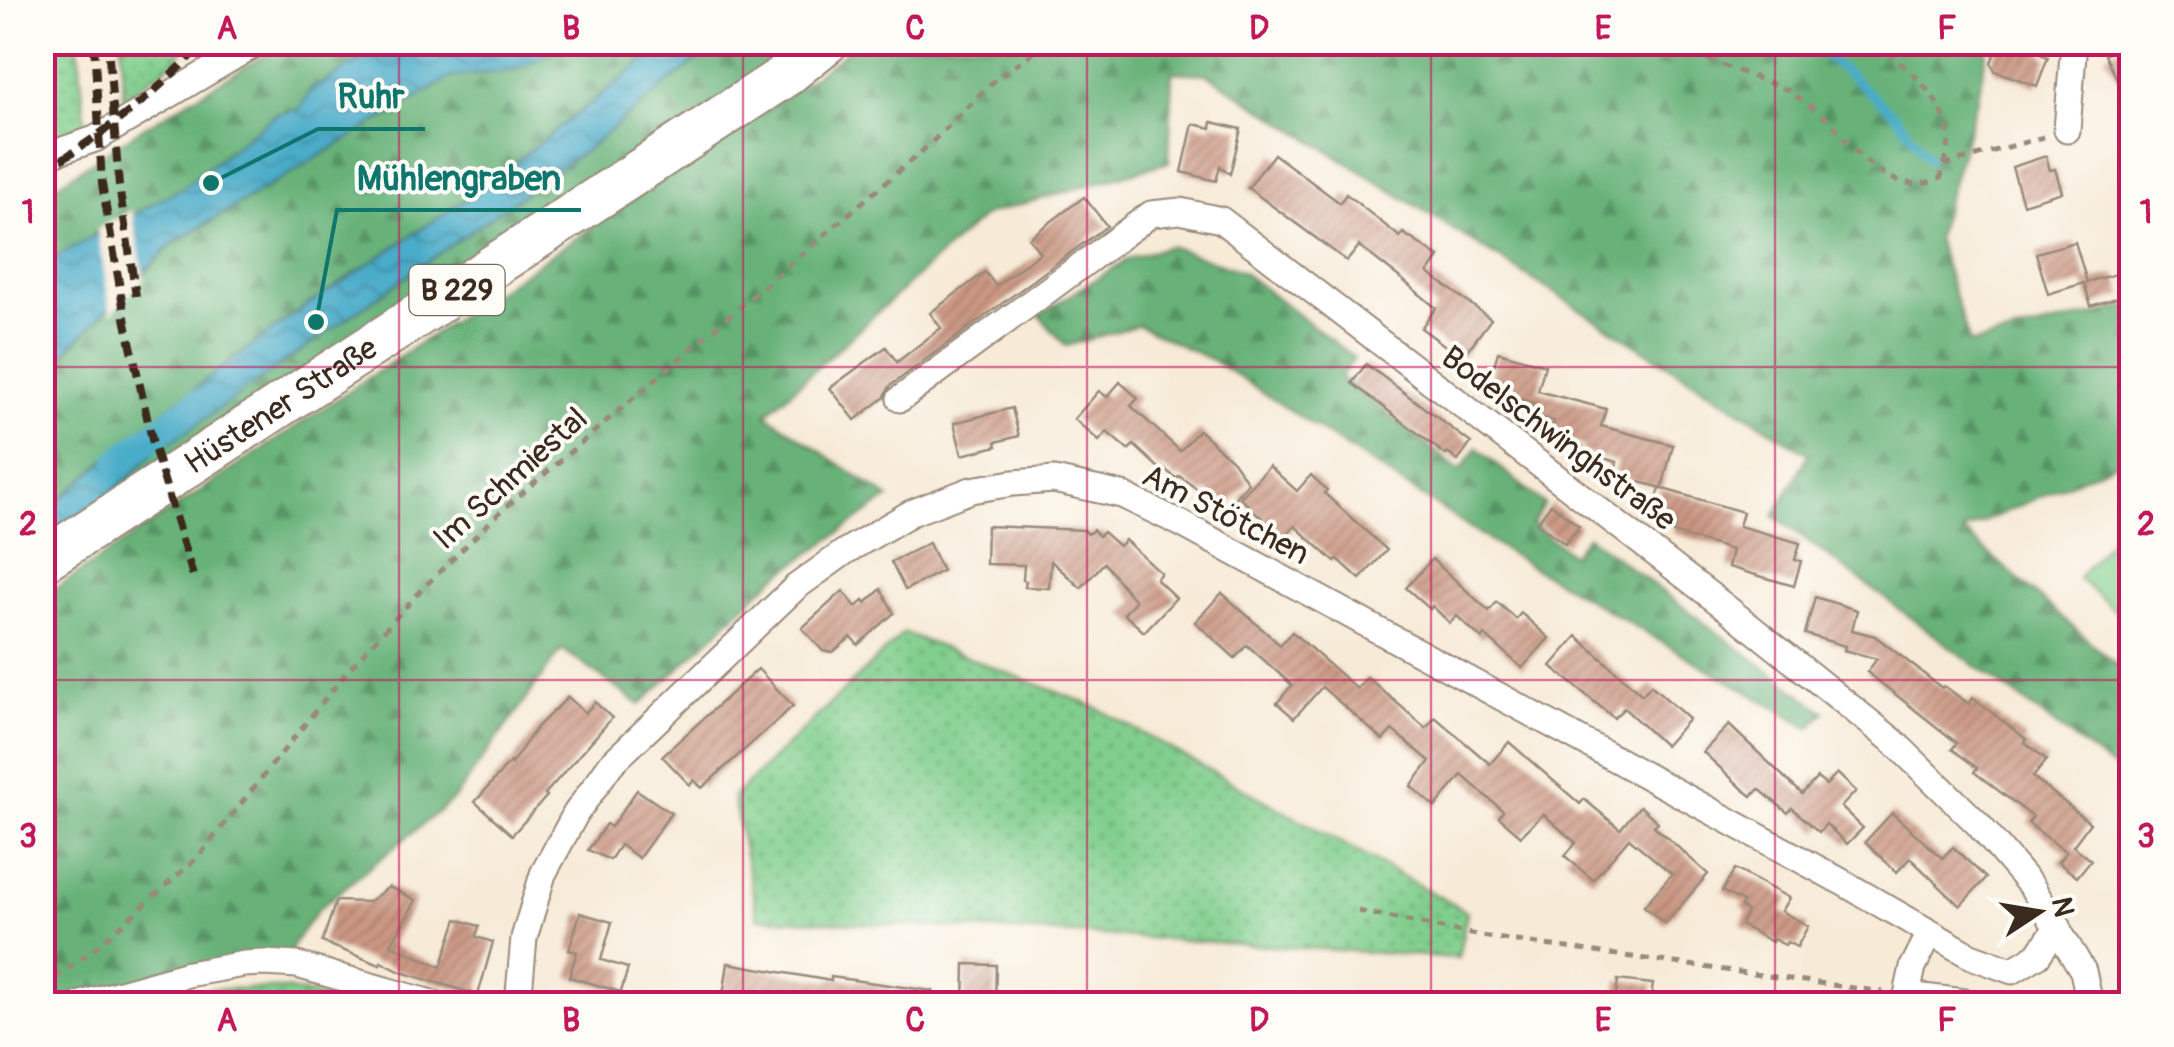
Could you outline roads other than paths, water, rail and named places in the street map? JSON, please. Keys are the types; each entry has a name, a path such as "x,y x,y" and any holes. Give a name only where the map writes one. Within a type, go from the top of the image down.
{"main road":[{"name":"Hüstener Straße","path":"42,561 786,75 827,42"}],"street":[{"path":"2067,130 2074,42"},
{"path":"42,157 95,139 250,47"},
{"name":"Bodelschwinghstraße","path":"900,399 1151,214 1180,211 1222,220 1893,741 1978,824 2032,887 2083,970 2090,1004"},
{"name":"Am Stötchen","path":"518,1004 524,938 544,874 576,813 611,764 796,587 846,551 911,513 971,490 1054,480 1122,495 1182,524 1971,956 2012,971 2038,955 2058,926"},
{"path":"1930,932 1913,967 1907,995 1980,1004"},
{"path":"80,1004 188,974 244,964 298,965 435,1004"}],"water":[{"path":"388,43 569,43 516,70 452,77 172,244 43,375 43,264 182,188 276,114 299,109 312,89"},
{"path":"667,43 718,43 587,149 172,442 164,411 303,308 477,192"},
{"path":"146,425 152,455 100,502 43,543 43,514"}],"waterway":[{"path":"1806,42 1898,118 1929,159"},
{"path":"120,461 197,403"}],"railway":[{"path":"94,42 102,184 126,323 153,444 194,579"},
{"path":"42,172 127,113 203,42"},
{"path":"109,57 119,186 136,296"}],"place":[{"name":"Ruhr","path":"211,183"},
{"name":"Mühlengraben","path":"316,322"}]}
